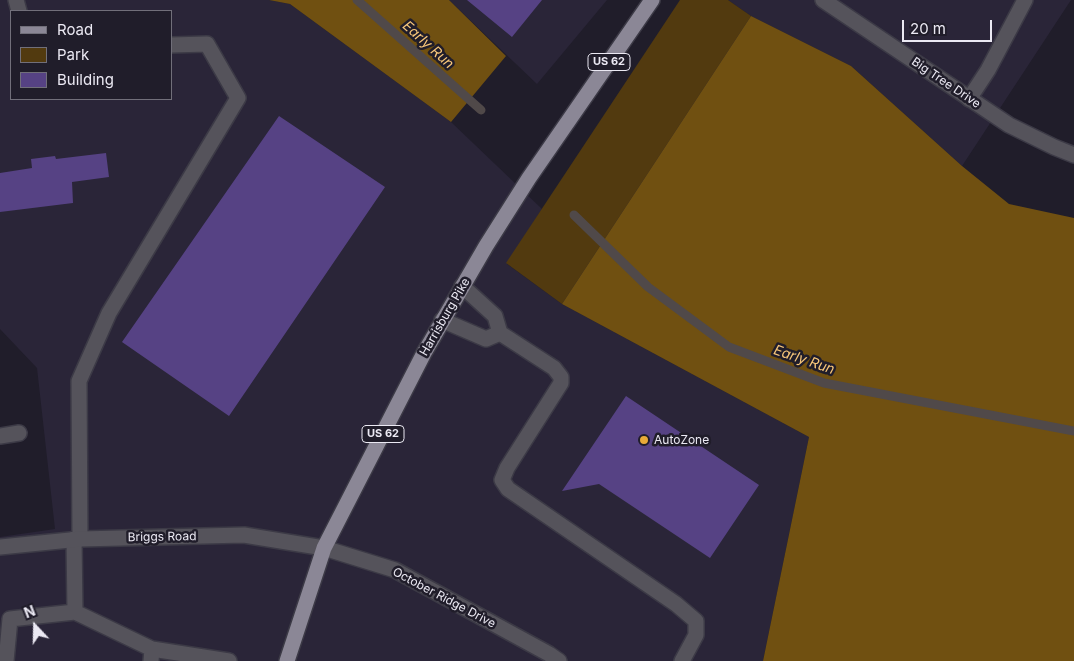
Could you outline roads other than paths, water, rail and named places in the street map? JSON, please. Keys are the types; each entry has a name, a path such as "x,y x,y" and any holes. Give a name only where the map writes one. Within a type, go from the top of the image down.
{"main road":[{"name":"Harrisburg Pike","path":"287,661 324,548 442,320 529,178 652,0"}],"street":[{"name":"Big Tree Drive","path":"823,0 1009,125 1074,155"},
{"path":"969,99 988,70 1020,2"},
{"path":"75,612 79,380 109,313 238,98 207,44 172,45"},
{"path":"462,286 495,316 500,333 554,368 561,377 562,383 507,468 502,480 508,489 676,604 696,620 696,635 682,661"},
{"path":"442,320 486,339 500,333"},
{"path":"0,436 18,433"},
{"name":"Briggs Road","path":"0,547 77,539 244,535 324,548"},
{"name":"October Ridge Drive","path":"324,548 395,570 559,661"},
{"path":"6,661 10,618 75,612 151,655 230,661"}],"waterway":[{"name":"Early Run","path":"357,0 481,110"},
{"name":"Early Run","path":"574,215 648,287 729,347 824,383 1074,431"}],"place":[{"name":"AutoZone","path":"644,440"}]}
